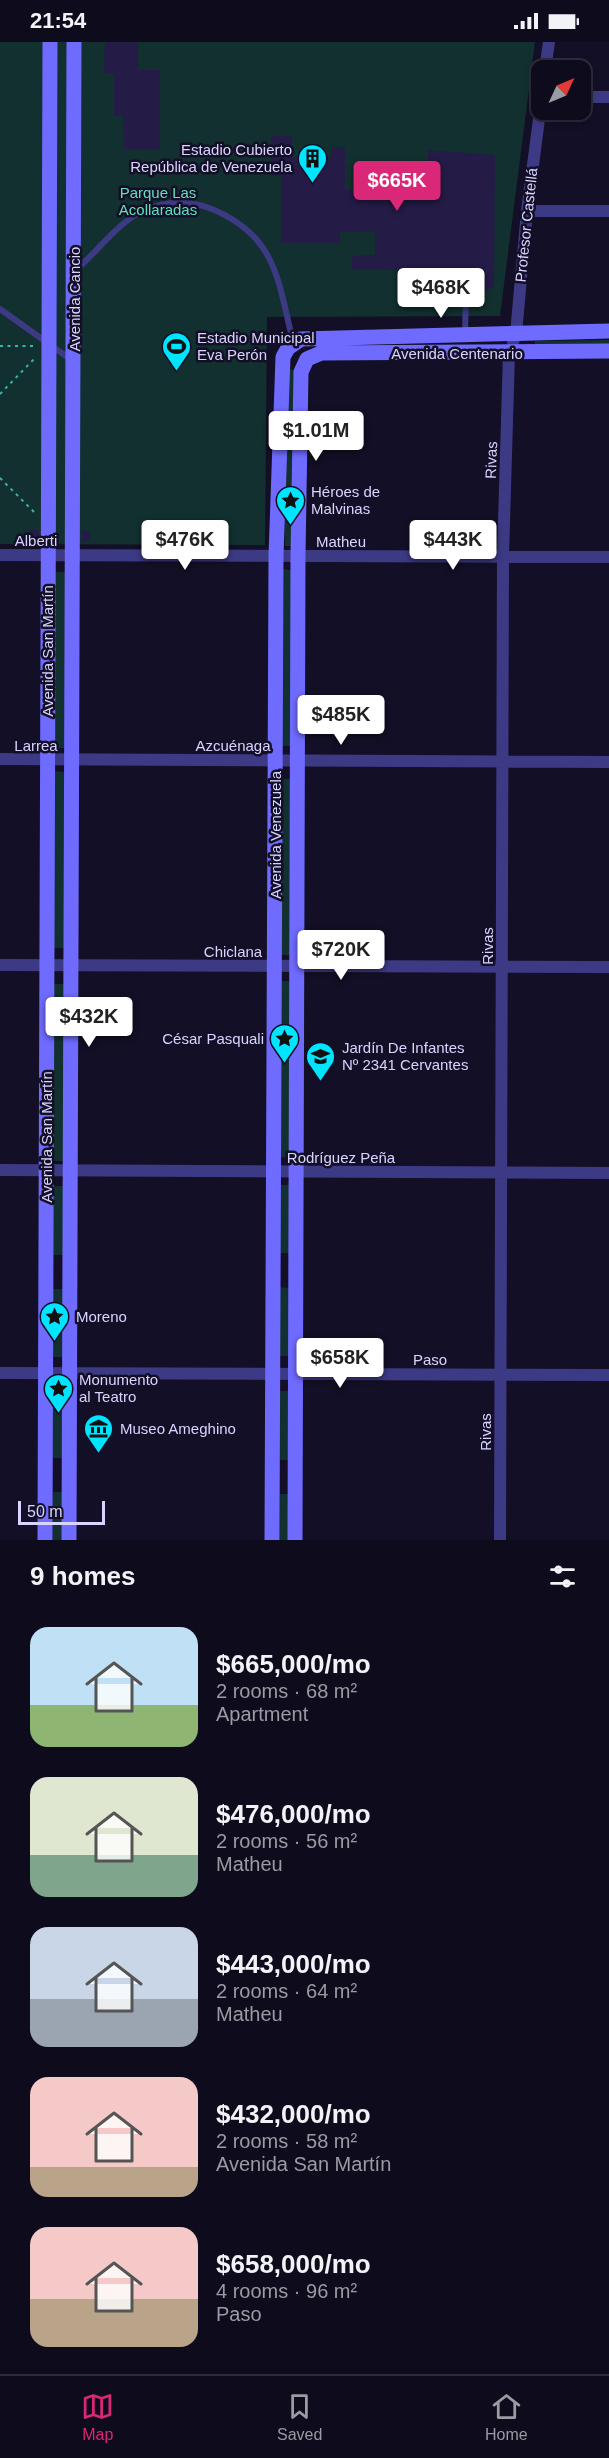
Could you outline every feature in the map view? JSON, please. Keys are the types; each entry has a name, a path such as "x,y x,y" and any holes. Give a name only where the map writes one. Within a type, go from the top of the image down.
{"main road":[{"name":"Avenida Cancio","path":"47,555 50,42"},
{"name":"Avenida Cancio","path":"72,555 74,42"},
{"path":"49,116 75,116"},
{"name":"Avenida Centenario","path":"307,359 321,353 465,353 512,343 609,331"},
{"name":"Avenida Centenario","path":"291,346 301,339 465,335 512,343 609,351"},
{"path":"291,346 307,359"},
{"name":"Avenida Venezuela","path":"272,1540 276,556 282,364 291,346"},
{"name":"Avenida Venezuela","path":"296,1540 298,556 301,372 307,359"},
{"name":"Avenida San Martín","path":"45,1540 47,555"},
{"name":"Avenida San Martín","path":"69,1540 72,1171 72,555"}],"street":[{"path":"546,60 549,42"},
{"path":"591,97 609,97"},
{"name":"Profesor Castellá","path":"512,343 539,120"},
{"path":"527,211 609,211"},
{"name":"Rivas","path":"500,1540 503,556 512,343"},
{"name":"Alberti","path":"0,555 72,555"},
{"name":"Matheu","path":"72,555 609,557"},
{"name":"Larrea","path":"0,759 72,760"},
{"name":"Azcuénaga","path":"72,760 609,762"},
{"name":"Chiclana","path":"0,965 609,967"},
{"name":"Rodríguez Peña","path":"0,1170 609,1173"},
{"path":"0,1373 70,1373"},
{"name":"Paso","path":"70,1373 609,1375"}],"lane":[{"path":"74,273 130,219 144,210 182,202 205,206 249,229 262,244 278,280 291,346"},
{"path":"465,353 466,291"},
{"path":"0,309 74,363"}],"path":[{"path":"0,346 48,344"},
{"path":"0,394 48,344"},
{"path":"0,478 47,525"}],"green space":[{"name":"Parque Las Acollaradas","path":"0,42 535,42 500,316 267,317 265,545 0,544"},
{"path":"609,340 609,344 535,345 535,341"},
{"path":"285,369 296,370 296,546 285,546"},
{"path":"281,569 292,570 292,746 281,746"},
{"path":"54,572 65,572 65,748 54,748"},
{"path":"54,771 65,772 65,948 54,948"},
{"path":"280,779 292,779 292,955 281,955"},
{"path":"279,981 290,981 291,1158 280,1157"},
{"path":"54,984 65,984 66,1161 54,1161"},
{"path":"278,1185 289,1185 289,1253 278,1253"},
{"path":"53,1186 64,1186 64,1255 53,1255"},
{"path":"278,1287 289,1288 289,1356 278,1356"},
{"path":"53,1289 64,1289 64,1357 53,1357"},
{"path":"53,1389 64,1389 64,1458 53,1458"},
{"path":"280,1391 291,1391 291,1460 280,1460"},
{"path":"53,1492 64,1492 64,1540 53,1540"},
{"path":"280,1494 292,1494 291,1540 280,1540"}],"building":[{"path":"105,42 138,42 138,70 160,70 160,149 124,149 123,115 114,116 114,74 104,73"},
{"path":"271,136 292,136 292,157 331,157 331,147 345,147 345,190 375,190 375,163 428,164 428,150 495,155 494,288 479,290 478,282 399,282 399,270 352,269 352,256 375,255 375,232 340,232 340,243 281,243 281,176 271,176"},
{"path":"29,530 39,530 39,541 29,541"},
{"path":"82,531 90,531 90,542 82,542"}],"place":[{"name":"Estadio Cubierto República de Venezuela","path":"313,184"},
{"name":"Estadio Municipal Eva Perón","path":"176,372"},
{"name":"Héroes de Malvinas","path":"290,526"},
{"name":"César Pasquali","path":"285,1064"},
{"name":"Jardín De Infantes Nº 2341 Cervantes","path":"321,1082"},
{"name":"Moreno","path":"55,1342"},
{"name":"Monumento al Teatro","path":"58,1414"},
{"name":"Museo Ameghino","path":"99,1454"}]}
